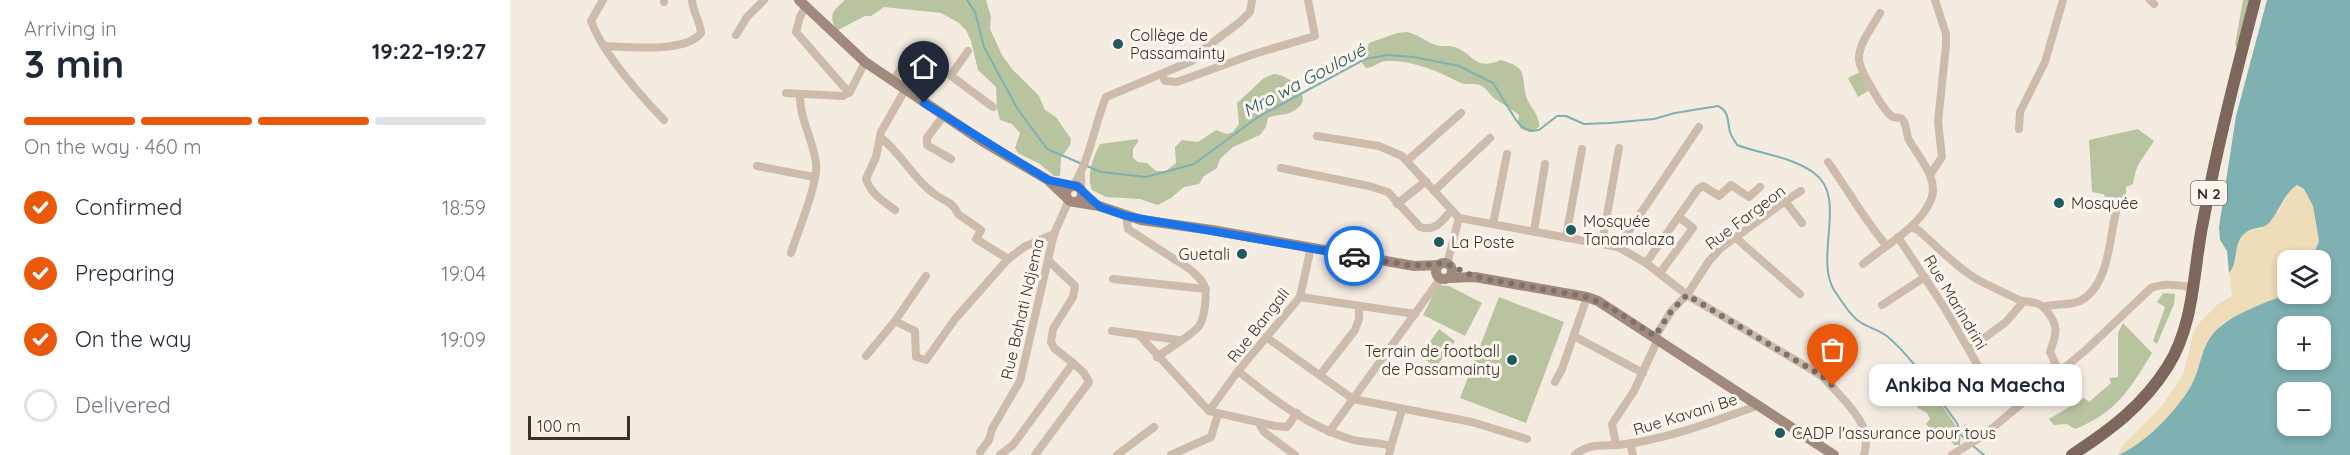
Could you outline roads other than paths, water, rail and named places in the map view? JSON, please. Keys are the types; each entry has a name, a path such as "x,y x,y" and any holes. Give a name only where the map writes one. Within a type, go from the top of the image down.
{"main road":[{"name":"N 2","path":"2072,455 2121,421 2168,366 2183,336 2190,313 2203,222 2231,91 2255,0"},
{"path":"803,3 865,62 905,90 1048,180 1070,200 1126,216 1587,297 1608,306 1756,406 1834,455"},
{"path":"1048,180 1077,189 1100,207"},
{"path":"1070,200 1082,198 1077,189"}],"street":[{"path":"603,0 591,21 595,32 610,56 664,120"},
{"path":"605,46 679,45 696,40 701,33 701,25 693,11 692,0"},
{"path":"736,35 747,17 764,0"},
{"path":"1077,189 1106,98 1192,61 1204,49 1232,30 1250,12 1252,0"},
{"path":"1162,75 1165,81 1177,82 1254,54 1315,36 1308,0"},
{"path":"1930,175 1942,157 1938,122 1946,45 1946,34 1935,0"},
{"path":"2019,129 2020,112 2045,62 2063,0"},
{"path":"803,3 796,32 850,92"},
{"path":"1863,264 1911,227 1932,200 1930,175 1926,165 1908,139 1904,122 1892,116 1881,103 1859,64 1862,48 1880,13"},
{"path":"892,81 916,50 993,107"},
{"path":"951,75 968,51"},
{"path":"786,93 843,96 850,92 865,62"},
{"path":"895,210 877,197 868,187 866,179 876,157 880,137 905,90"},
{"path":"791,253 809,200 817,165 803,118 800,94"},
{"path":"1408,160 1461,113"},
{"path":"944,115 927,138 927,145 951,159"},
{"path":"1618,247 1700,127"},
{"path":"1317,136 1379,146 1393,151 1408,160 1459,218 1602,243 1618,247 1646,263 1687,295 1822,376 1833,386 1863,428 1866,440 1864,455"},
{"path":"880,137 894,147 910,170 932,192 950,203 956,208 958,214 981,230 976,239 1008,259"},
{"path":"1435,190 1490,138"},
{"path":"1602,243 1619,148"},
{"path":"1566,237 1582,150"},
{"path":"1493,224 1508,154"},
{"path":"1828,162 1851,194 1856,208 1886,245"},
{"path":"1534,231 1545,164"},
{"path":"757,166 814,177"},
{"path":"1281,168 1388,192 1420,227 1427,229 1437,226 1451,211"},
{"path":"1397,204 1426,181"},
{"path":"1646,263 1698,189 1703,186 1719,196 1731,185 1749,197 1760,187"},
{"name":"Rue Fargeon","path":"1616,445 1612,424 1623,410 1643,373 1656,338 1672,310 1687,295 1709,261 1721,248 1737,239 1801,191"},
{"name":"Rue Bahati Ndjema","path":"982,454 992,429 1020,381 1054,234 1070,200"},
{"path":"1785,201 1802,223"},
{"path":"2043,307 2079,302 2095,286 2105,266 2116,212"},
{"path":"1126,216 1128,230 1191,270 1206,289 1199,326 1190,335 1179,340 1157,357"},
{"path":"1660,273 1693,228 1679,217"},
{"path":"1329,432 1350,400 1415,314 1443,271 1459,218"},
{"path":"1911,227 1918,230 1955,263 1979,280 2023,302 2033,301 2043,307 2056,328 2057,332 2050,352 2059,371"},
{"path":"894,321 915,331 916,357 926,360 955,319 1008,259 1024,247 1054,234"},
{"name":"Rue Marindrini","path":"1898,237 1925,277 1988,383"},
{"path":"1737,239 1800,294"},
{"name":"Rue Bangali","path":"1209,411 1238,371 1300,297 1311,247"},
{"path":"1035,455 1089,382 1084,373 1054,348 1051,342 1053,329 1073,297 1075,286 1049,261"},
{"path":"866,356 926,276"},
{"path":"1882,305 1925,277"},
{"path":"1113,279 1206,289"},
{"path":"1954,454 1984,435 2087,350 2151,288 2159,285 2192,288"},
{"path":"1300,297 1415,314"},
{"path":"1555,382 1587,297"},
{"path":"1969,349 2006,322 2023,302"},
{"path":"1320,375 1355,330 1359,319 1359,306"},
{"path":"1112,331 1179,340"},
{"path":"1138,335 1209,411 1287,427 1297,413"},
{"path":"1574,336 1643,373"},
{"path":"1266,337 1353,399 1472,422 1527,439"},
{"path":"1000,455 1013,445 1073,363"},
{"path":"1238,371 1265,393 1329,432 1352,440 1391,446"},
{"name":"Rue Kavani Be","path":"1633,455 1630,442 1686,430 1756,406"},
{"path":"1389,455 1402,410"},
{"path":"1171,455 1211,437 1218,414"},
{"path":"1258,422 1264,432 1294,455"},
{"path":"1117,455 1154,427"},
{"path":"1575,455 1584,449 1600,445 1630,442"}],"water":[{"path":"2267,0 2350,0 2350,455 2118,455 2150,434 2180,403 2193,382 2207,343 2216,330 2224,324 2244,312 2277,298 2277,304 2331,304 2331,250 2315,250 2319,241 2313,206 2304,189 2297,185 2293,188 2269,223 2247,232 2241,238 2234,264 2229,273 2227,251 2220,240 2219,227 2236,116"}],"waterway":[{"name":"Mro wa Gouloué","path":"967,0 975,12 984,47 1017,108 1047,149 1101,172 1146,177 1194,164 1258,117 1365,59 1388,55 1414,57 1459,66 1493,83 1516,120 1522,127 1531,131 1539,130 1557,116 1566,116 1584,124 1610,123 1654,119 1718,106 1726,114 1731,134 1737,145 1796,163 1814,173 1824,184 1829,197 1830,212 1827,261 1834,290 1856,319 1885,335 1907,356 1957,423 1961,435 1968,442"},
{"name":"Mro wa Gouloué","path":"1972,445 1984,455"}],"place":[{"name":"Collège de Passamainty","path":"1118,44"},
{"name":"Mosquée","path":"2059,203"},
{"name":"Mosquée Tanamalaza","path":"1571,230"},
{"name":"La Poste","path":"1439,242"},
{"name":"Guetali","path":"1242,254"},
{"name":"Terrain de football de Passamainty","path":"1512,360"},
{"name":"Ankiba Na Maecha","path":"1833,386"},
{"name":"CADP l'assurance pour tous","path":"1780,433"}]}
